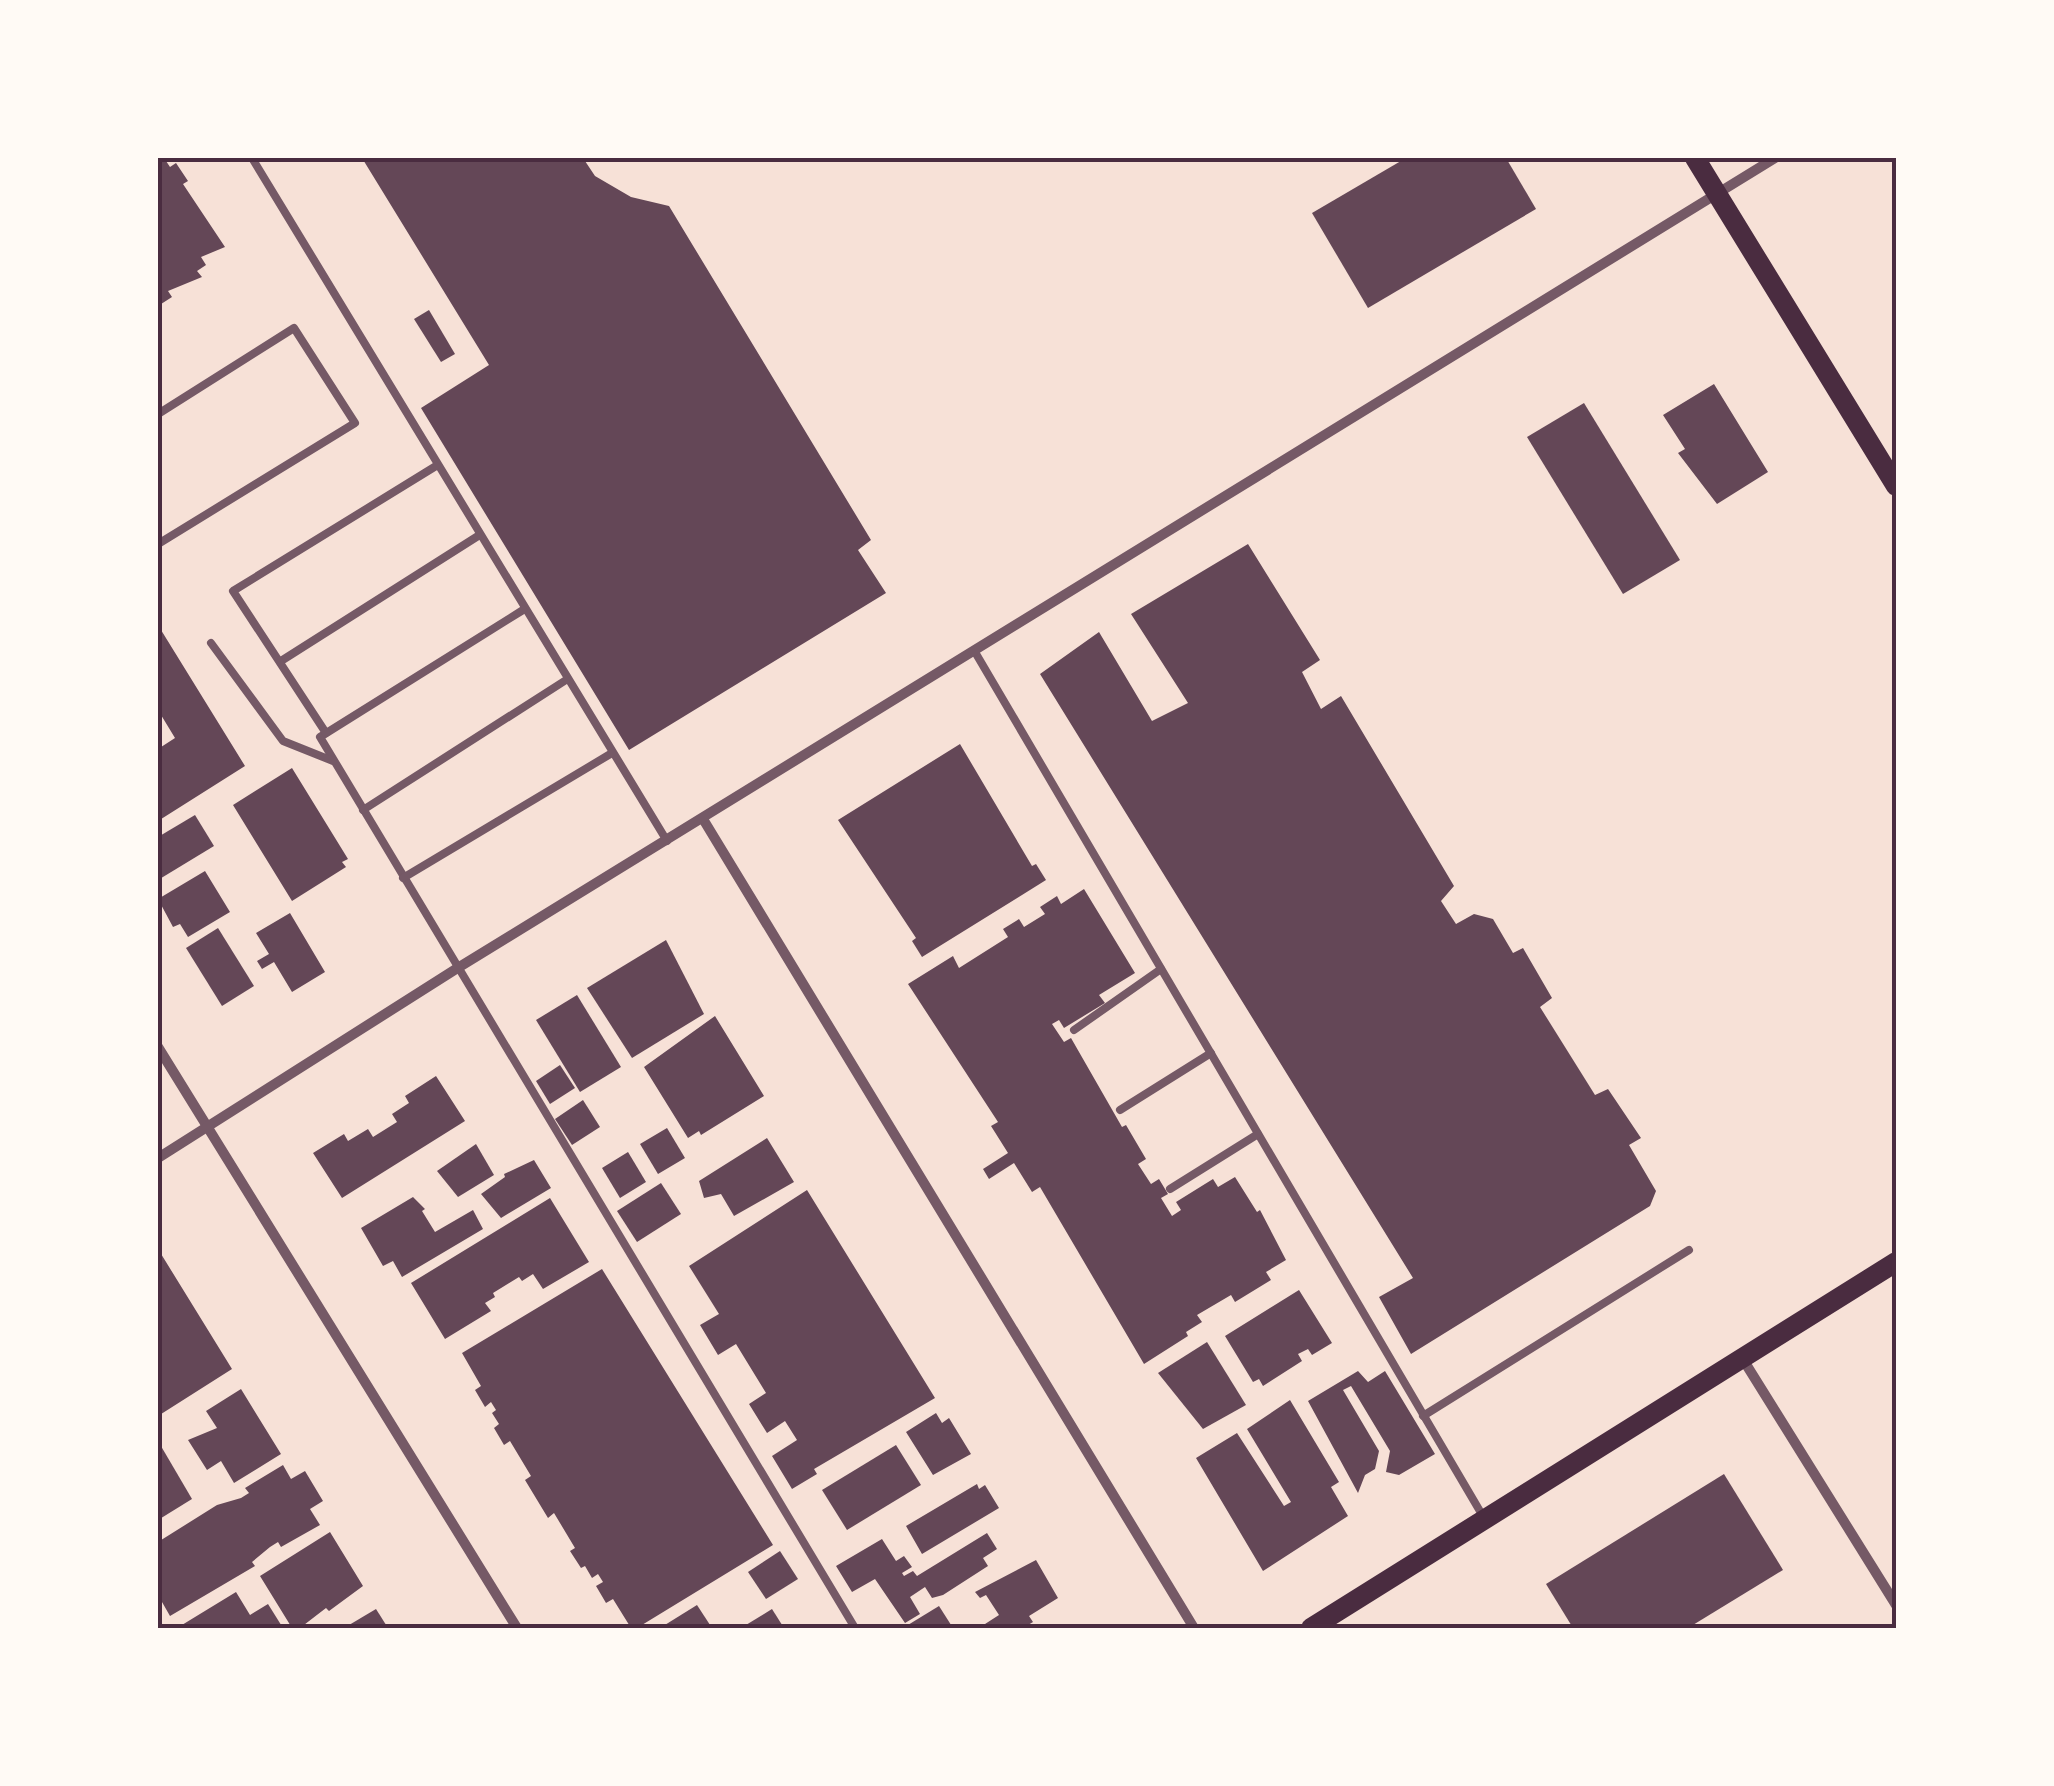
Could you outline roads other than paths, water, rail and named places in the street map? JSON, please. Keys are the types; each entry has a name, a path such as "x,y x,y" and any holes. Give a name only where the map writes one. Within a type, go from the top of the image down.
{"main road":[{"path":"1695,158 1896,486"},
{"path":"1311,1628 1484,1518 1744,1362 1896,1262"}],"street":[{"path":"158,1158 456,969 1775,158"},
{"path":"704,818 1194,1628"},
{"path":"158,1047 517,1628"},
{"path":"1744,1362 1896,1606"}],"lane":[{"path":"252,158 523,610 667,840"},
{"path":"158,414 294,328 354,422 158,544"},
{"path":"436,466 233,590 281,662 456,969 855,1628"},
{"path":"281,662 478,536"},
{"path":"323,735 523,610"},
{"path":"212,643 282,740 334,761"},
{"path":"975,652 1484,1518"},
{"path":"362,810 566,680"},
{"path":"403,878 612,753"},
{"path":"1074,1030 1161,969"},
{"path":"1120,1110 1211,1053"},
{"path":"1170,1190 1258,1134"},
{"path":"1423,1416 1689,1250"}]}
